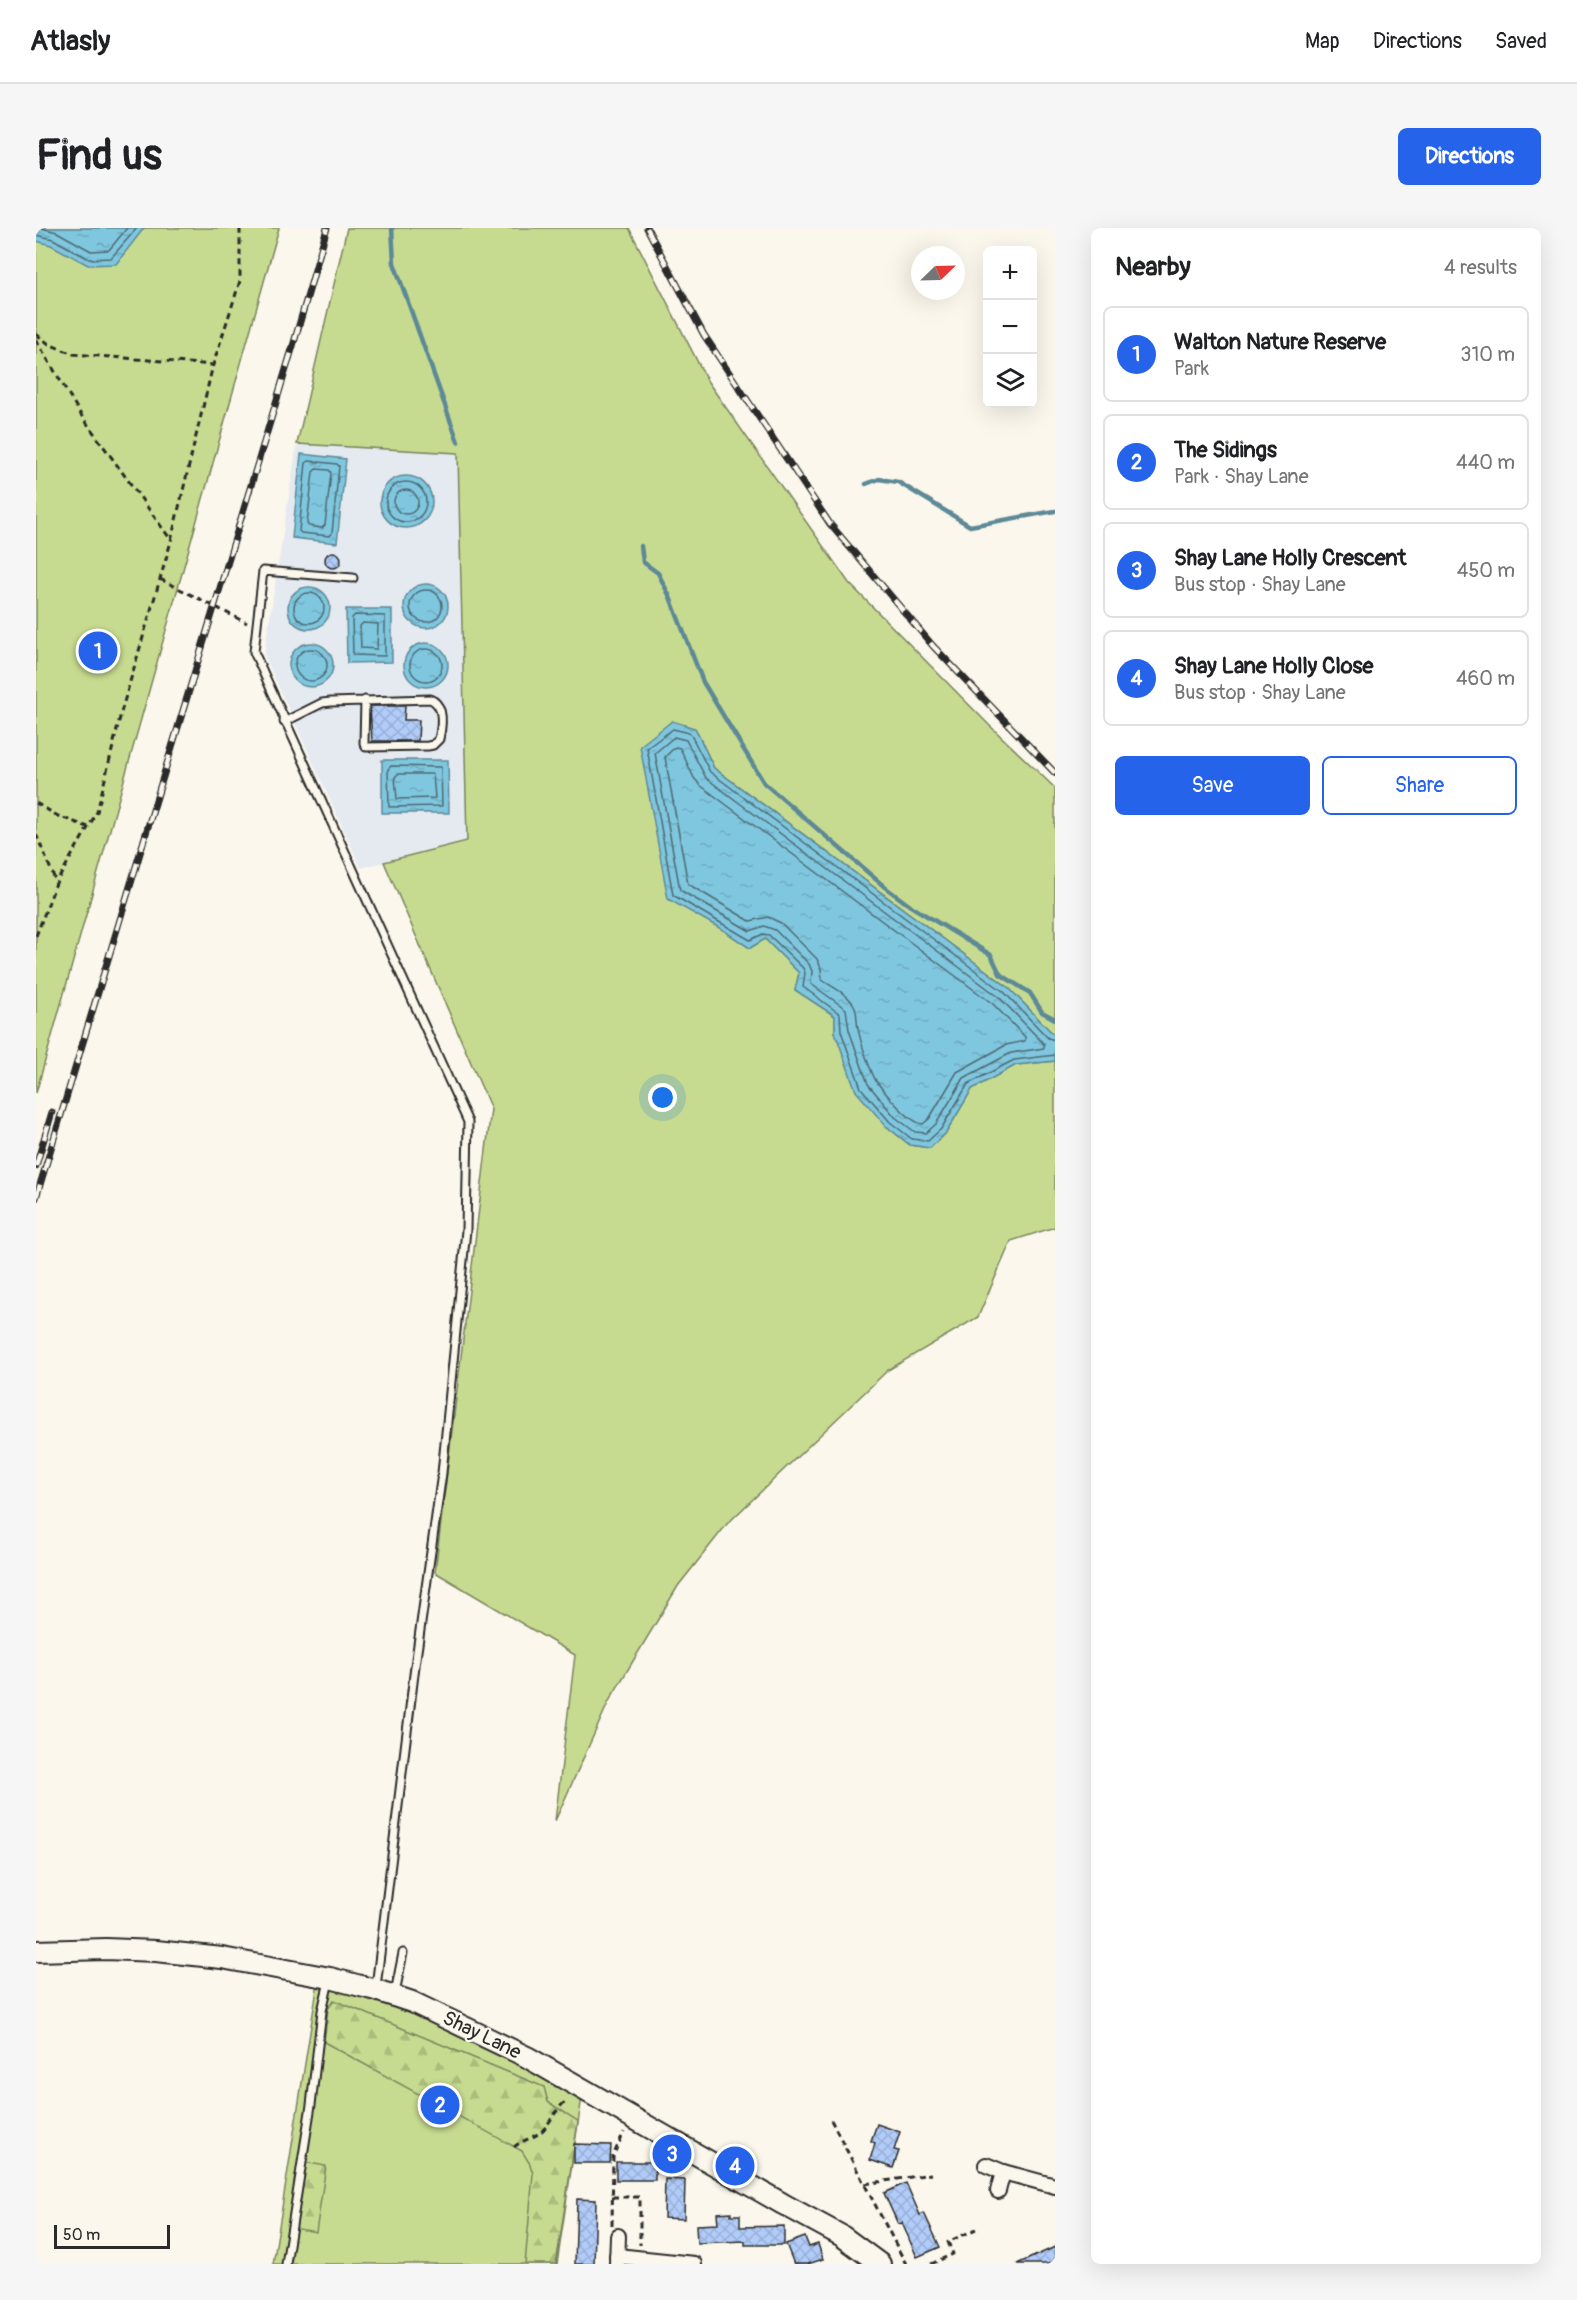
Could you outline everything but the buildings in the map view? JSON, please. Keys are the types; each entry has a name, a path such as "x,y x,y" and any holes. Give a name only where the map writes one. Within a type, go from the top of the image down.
{"main road":[{"name":"Shay Lane","path":"36,1951 106,1949 156,1951 232,1960 330,1978 385,1993 440,2014 527,2057 843,2236 879,2264"}],"street":[{"path":"986,2165 1055,2186"},
{"path":"998,2191 1003,2172"},
{"path":"618,2236 617,2260 640,2259 694,2264"}],"lane":[{"path":"353,578 263,572 254,652 468,1122 466,1230 442,1473 415,1666 385,1993"},
{"path":"284,722 322,703 365,700 435,701 440,709 439,739 428,746 366,747 364,743 365,700"},
{"path":"385,1993 404,1953"},
{"path":"286,2264 311,2105 322,2011 330,1978"}],"path":[{"path":"36,936 56,883 97,812 122,709 171,540 213,365 240,281 240,228"},
{"path":"36,334 49,344 73,354 213,365"},
{"path":"36,340 81,415 171,540"},
{"path":"160,579 257,628"},
{"path":"36,803 58,816 88,827"},
{"path":"36,834 56,883"},
{"path":"514,2147 522,2140 542,2131 555,2110 583,2090"},
{"path":"618,2236 612,2236 613,2156 633,2118"},
{"path":"831,2120 906,2264"},
{"path":"864,2184 932,2174"},
{"path":"612,2197 640,2197 640,2259"},
{"path":"931,2264 953,2254 948,2242 976,2229"}],"shaded area":[{"path":"297,444 458,452 467,841 361,868 264,655"}],"green space":[{"path":"36,228 279,228 36,1093"},
{"path":"347,228 629,228 708,382 849,583 989,725 1055,788 1055,1036 1008,987 714,768 695,728 723,930 750,948 765,939 799,973 795,990 835,1016 835,1032 886,1126 910,1145 930,1148 946,1133 972,1089 1016,1065 1055,1061 1055,1227 1011,1241 978,1317 888,1370 727,1524 678,1586 609,1701 555,1821 575,1655 435,1572 491,1109 384,862 467,841 458,453 297,444"},
{"path":"319,1976 376,1990 583,2090 557,2264 273,2264"},
{"path":"334,2000 544,2087 548,2102 578,2121 556,2264 525,2264 533,2174 522,2151 324,2042 328,2009"},
{"path":"303,2162 326,2166 316,2232 292,2228"}],"water":[{"path":"36,228 144,228 116,264 88,265 51,245 36,241"},
{"path":"301,454 346,459 337,543 292,538"},
{"path":"406,476 420,480 428,488 432,502 428,516 420,524 406,528 392,524 384,516 380,502 384,488 392,480"},
{"path":"426,584 435,585 442,590 447,597 447,615 442,622 435,627 426,628 417,627 410,622 405,615 404,606 405,597 410,590 417,585"},
{"path":"309,587 317,588 324,593 329,600 329,616 324,623 317,628 309,629 301,628 294,623 289,616 288,608 289,600 294,593 301,588"},
{"path":"346,609 392,609 392,662 347,663"},
{"path":"311,643 327,649 333,665 327,681 311,687 295,681 289,665 295,649"},
{"path":"426,643 435,644 442,649 447,656 447,674 442,681 435,686 426,687 417,686 410,681 405,674 404,665 405,656 410,649 417,644"},
{"path":"672,721 695,728 714,768 1008,987 1055,1036 1055,1061 1016,1065 972,1089 946,1133 930,1148 910,1145 886,1126 856,1091 835,1032 835,1016 795,990 799,973 765,939 750,948 668,899 640,746"},
{"path":"382,760 448,760 449,813 382,813"}],"waterway":[{"path":"392,228 394,263 458,442"},
{"path":"866,484 879,479 898,482 970,526 1055,511"},
{"path":"641,546 643,562 658,573 670,597 703,682 764,783 886,888 909,905 991,955 1000,974 1030,993 1042,1012 1055,1019"}],"railway":[{"path":"36,1198 327,228"},
{"path":"647,228 704,335 830,524 933,646 1055,773"},
{"path":"36,1166 52,1112"}],"place":[{"name":"Walton Nature Reserve","path":"98,651"},
{"name":"The Sidings","path":"440,2105"},
{"name":"Shay Lane Holly Crescent","path":"672,2154"},
{"name":"Shay Lane Holly Close","path":"735,2166"}]}
